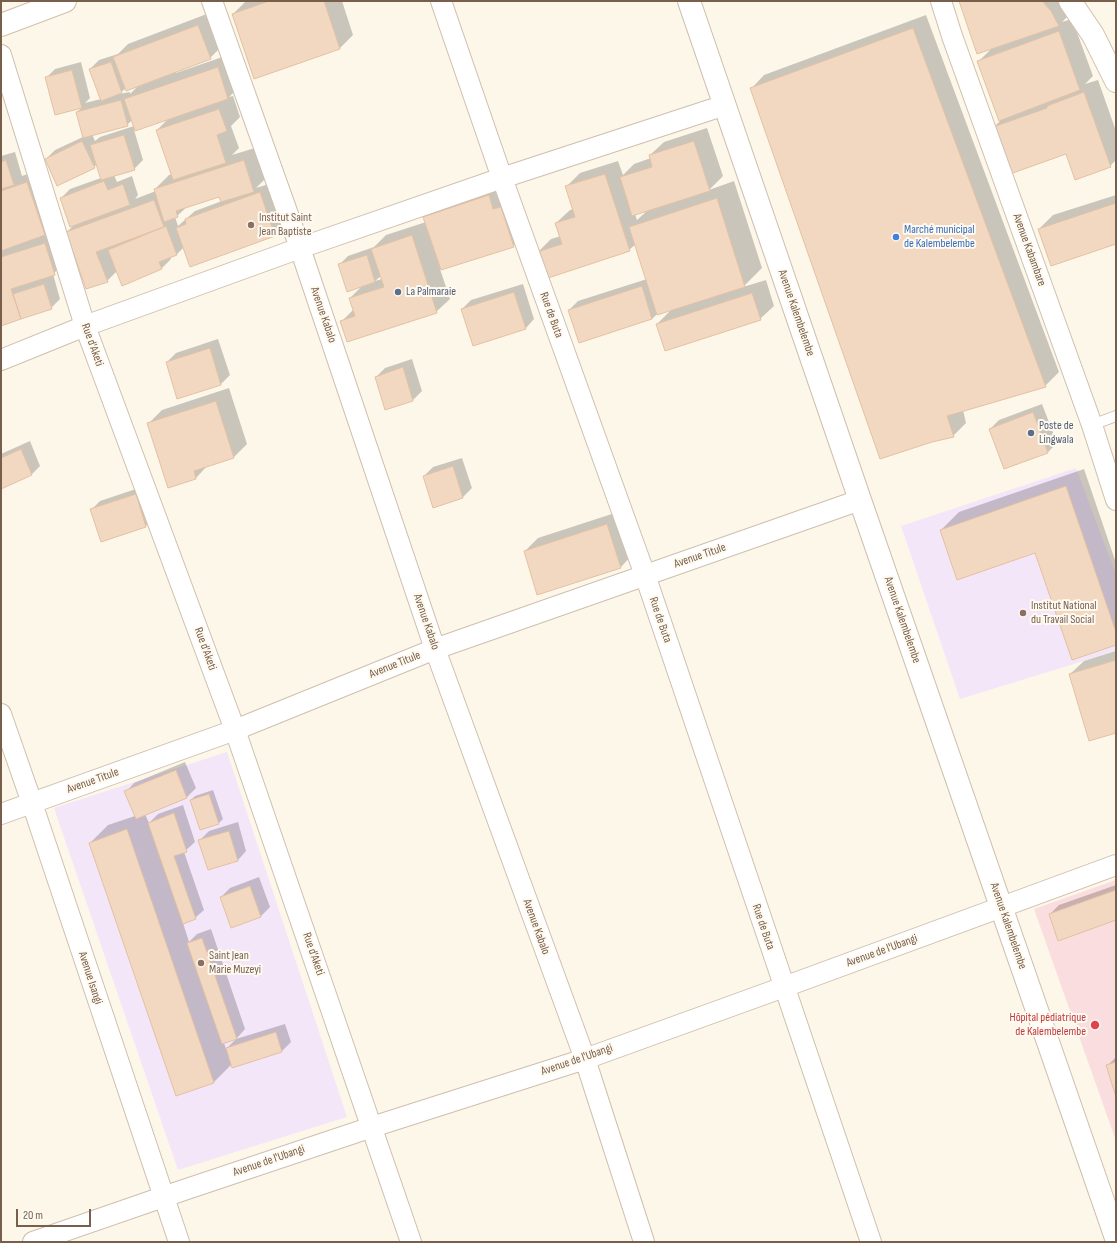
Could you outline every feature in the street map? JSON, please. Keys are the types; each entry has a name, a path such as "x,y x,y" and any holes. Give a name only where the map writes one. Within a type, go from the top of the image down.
{"street":[{"path":"1,25 65,1"},
{"name":"Avenue Kabalo","path":"212,1 300,248 435,649 585,1058 644,1242"},
{"name":"Rue de Buta","path":"441,1 502,178 645,575 871,1242"},
{"name":"Avenue Kalembelembe","path":"689,1 1116,1238"},
{"name":"Avenue Kabambare","path":"941,1 952,36 1092,425 1116,500"},
{"path":"1070,1 1093,35 1116,81"},
{"name":"Rue d'Aketi","path":"1,55 85,326 235,730 411,1242"},
{"path":"1,360 85,326 300,248 502,178 725,105"},
{"name":"Avenue Titule","path":"1,814 235,730 435,649 860,500"},
{"name":"Avenue Isangi","path":"1,714 179,1242"},
{"name":"Avenue de l'Ubangi","path":"33,1242 372,1127 585,1058 784,987 1116,865"}],"lane":[{"path":"1092,425 1116,416"}],"shaded area":[{"name":"Institut National du Travail Social","path":"1076,468 1116,574 1116,651 960,699 901,526"},
{"name":"Saint Jean Marie Muzeyi","path":"227,752 347,1117 178,1170 54,808"},
{"name":"Hôpital pédiatrique de Kalembelembe","path":"1116,880 1116,1141 1034,909"}],"building":[{"path":"269,1 324,1 340,49 254,79 232,14"},
{"path":"959,1 1042,1 1051,11 1059,26 977,54"},
{"path":"198,25 211,59 126,91 113,57"},
{"name":"Marché municipal de Kalembelembe","path":"913,28 1046,387 947,416 954,437 932,442 880,459 750,88"},
{"path":"1059,31 1080,90 999,121 977,61"},
{"path":"111,62 122,93 101,101 89,69"},
{"path":"218,67 228,99 135,131 124,99"},
{"path":"72,70 82,108 55,115 45,77"},
{"path":"1084,92 1111,167 1075,180 1066,154 1010,174 993,127 1047,108 1047,106"},
{"path":"121,100 128,126 83,138 76,112"},
{"path":"219,109 227,131 217,135 226,163 173,180 156,130"},
{"path":"124,135 135,170 101,180 90,145"},
{"path":"82,141 95,168 57,186 45,159"},
{"path":"694,141 710,191 632,216 620,177 652,167 649,155"},
{"path":"6,160 14,185 1,189 1,162"},
{"path":"244,160 254,192 221,202 219,197 176,211 178,217 164,222 154,189"},
{"path":"605,174 630,251 545,279 537,252 562,244 555,223 575,217 565,186"},
{"path":"104,181 108,190 123,184 130,205 70,227 60,198"},
{"path":"27,182 45,235 1,251 1,191"},
{"name":"Institut Saint Jean Baptiste","path":"260,192 275,236 190,267 176,228 186,224 185,219"},
{"path":"489,195 493,209 501,207 514,247 441,270 423,217"},
{"path":"717,198 745,287 657,315 629,227"},
{"path":"154,200 164,227 96,252 108,282 86,289 66,232"},
{"path":"1116,203 1116,244 1051,266 1038,229"},
{"path":"166,226 177,255 159,262 162,269 122,286 108,250"},
{"name":"La Palmaraie","path":"412,235 437,313 347,342 340,321 355,316 349,298 384,287 371,249"},
{"path":"45,243 55,275 11,289 21,319 1,326 1,257"},
{"path":"367,255 375,282 347,292 338,264"},
{"path":"44,284 52,309 21,319 13,294"},
{"path":"642,286 652,319 579,343 568,310"},
{"path":"514,292 526,329 473,346 461,309"},
{"path":"752,293 761,320 665,351 656,324"},
{"path":"210,348 221,385 177,399 166,362"},
{"path":"403,367 413,401 385,410 375,377"},
{"path":"216,401 234,458 194,471 196,479 168,488 147,423"},
{"path":"1033,412 1048,453 1004,469 989,429"},
{"path":"21,449 32,475 1,489 1,458"},
{"path":"453,466 463,498 433,508 423,476"},
{"path":"1066,486 1116,632 1116,645 1072,660 1035,553 957,580 940,530"},
{"path":"136,494 146,527 101,542 90,509"},
{"path":"607,524 621,568 537,595 524,551"},
{"path":"1116,660 1116,733 1089,741 1069,674"},
{"path":"176,770 187,798 136,819 124,791"},
{"path":"209,794 219,824 200,830 190,800"},
{"path":"174,813 187,852 174,856 196,919 183,924 148,823"},
{"path":"127,829 214,1083 176,1096 89,843"},
{"path":"229,831 238,861 208,870 198,840"},
{"path":"250,886 261,917 231,928 220,897"},
{"path":"1116,890 1116,920 1058,941 1049,914"},
{"path":"202,938 237,1039 222,1044 187,943"},
{"path":"276,1032 282,1052 232,1068 226,1048"},
{"path":"1116,1062 1116,1097 1106,1065"}],"place":[{"name":"Institut Saint Jean Baptiste","path":"251,225"},
{"name":"Marché municipal de Kalembelembe","path":"896,237"},
{"name":"La Palmaraie","path":"398,292"},
{"name":"Poste de Lingwala","path":"1031,433"},
{"name":"Institut National du Travail Social","path":"1023,613"},
{"name":"Saint Jean Marie Muzeyi","path":"201,963"},
{"name":"Hôpital pédiatrique de Kalembelembe","path":"1095,1025"}]}
